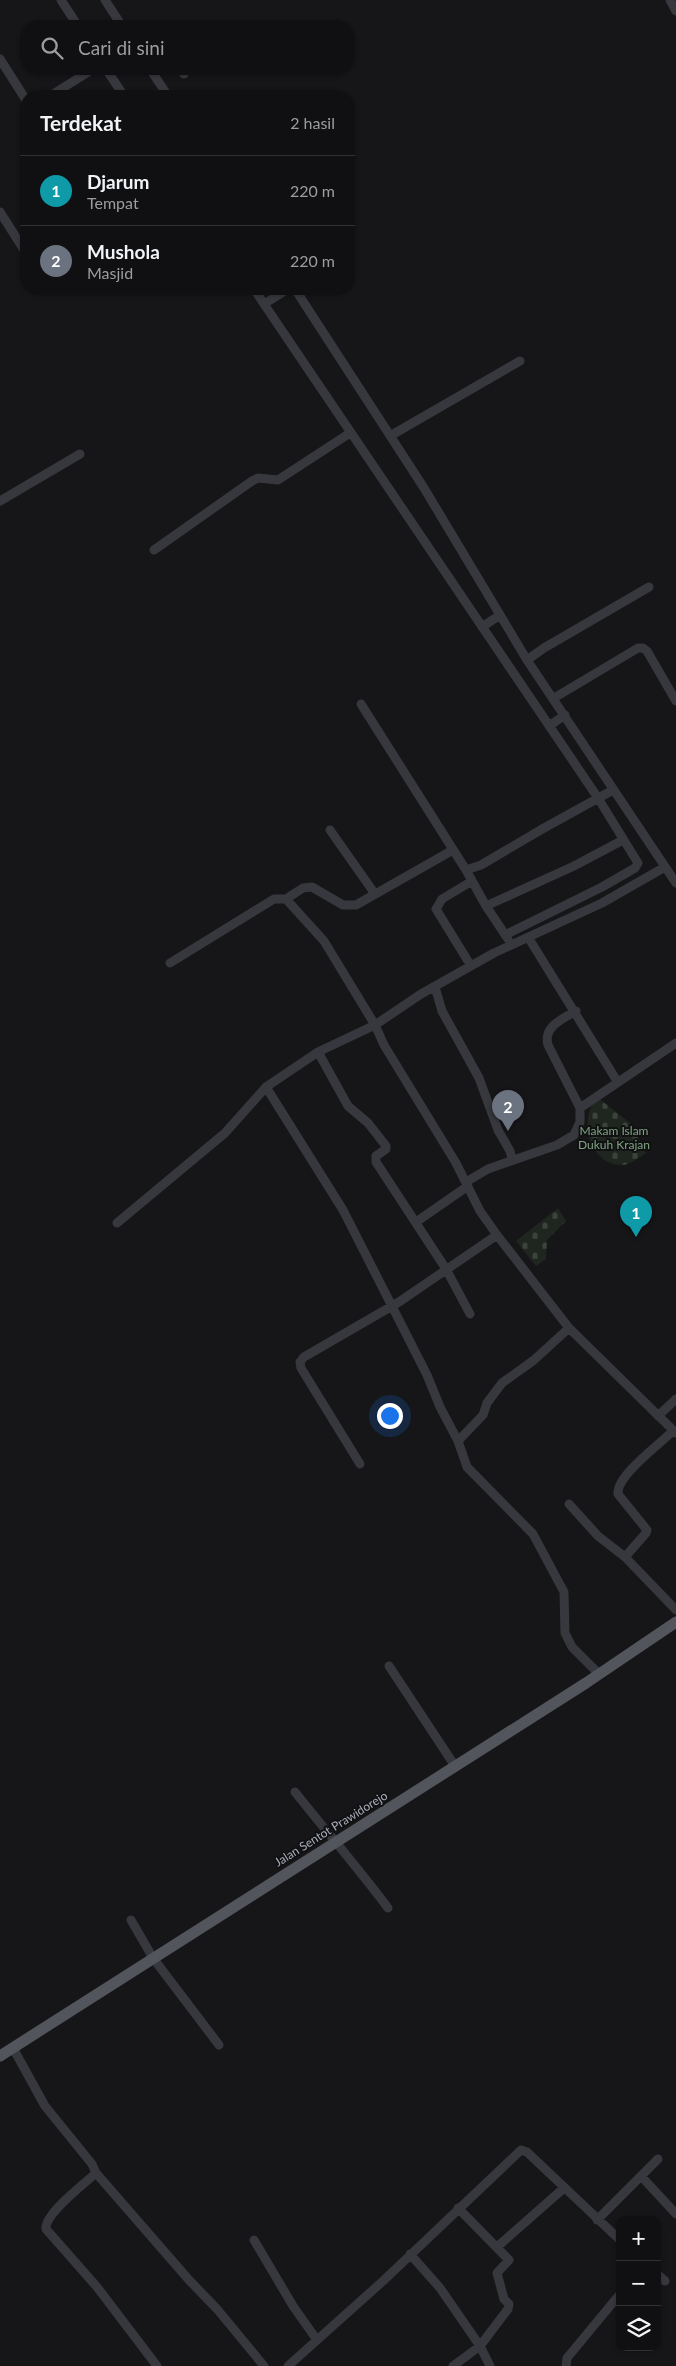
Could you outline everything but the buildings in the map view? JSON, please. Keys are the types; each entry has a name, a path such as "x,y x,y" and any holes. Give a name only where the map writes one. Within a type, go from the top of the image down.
{"main road":[{"name":"Jalan Sentot Prawidorejo","path":"0,2056 599,1674 676,1622"}],"street":[{"path":"61,0 74,20"},
{"path":"105,0 118,20"},
{"path":"670,0 676,11"},
{"path":"0,59 20,91"},
{"path":"60,90 83,75"},
{"path":"110,75 120,90"},
{"path":"154,75 164,90"},
{"path":"0,212 20,244"},
{"path":"260,295 268,302 350,433 598,798 638,863 635,868 602,887 505,935"},
{"path":"268,302 278,295"},
{"path":"298,295 424,488 529,659 557,696 565,715 613,790 676,883"},
{"path":"390,436 520,361"},
{"path":"154,550 252,481 258,478 278,480 350,433"},
{"path":"0,501 80,454"},
{"path":"529,659 544,648 649,587"},
{"path":"482,626 500,614"},
{"path":"557,696 638,648 643,648 647,651 676,701"},
{"path":"361,704 511,944"},
{"path":"548,726 565,715"},
{"path":"466,870 481,865 613,790"},
{"path":"330,830 376,894"},
{"path":"486,906 574,866 623,840"},
{"path":"170,963 274,899 286,899 303,888 312,887 343,905 356,905 453,850"},
{"path":"117,1223 225,1133 266,1087 318,1052 374,1025 435,987 511,944 602,903 665,866"},
{"path":"471,966 436,913 436,909 442,899 472,881"},
{"path":"286,899 324,941 467,1184 480,1211 497,1235 569,1328 675,1432 623,1478 618,1489 618,1494 647,1530 625,1557"},
{"path":"528,937 618,1081"},
{"path":"435,987 445,1018 479,1078 498,1130 510,1151 512,1159"},
{"path":"416,1222 488,1168 557,1145 574,1135 580,1122 580,1108 548,1045 546,1036 559,1022 576,1011"},
{"path":"580,1108 676,1043"},
{"path":"318,1052 348,1106 368,1123 386,1146 386,1149 376,1156 376,1162 446,1269 470,1314"},
{"path":"266,1087 343,1210 393,1305 458,1441 467,1467 533,1534 564,1592 564,1633 572,1647 599,1674"},
{"path":"360,1464 301,1368 300,1362 304,1357 393,1305 497,1235"},
{"path":"458,1441 482,1415 487,1403 502,1383 534,1360 569,1328"},
{"path":"658,1416 676,1399"},
{"path":"568,1504 598,1536 625,1557 676,1610"},
{"path":"390,1666 455,1766"},
{"path":"294,1792 335,1843 348,1856 388,1908"},
{"path":"131,1920 153,1958 219,2045"},
{"path":"13,2048 45,2106 92,2164 96,2173 189,2280 217,2309 264,2366"},
{"path":"288,2366 521,2150 527,2152 616,2237"},
{"path":"597,2220 658,2159"},
{"path":"96,2173 58,2208 47,2221 46,2229 97,2287 156,2366"},
{"path":"641,2176 676,2214"},
{"path":"497,2247 564,2188"},
{"path":"453,2366 480,2346 508,2309 509,2304 504,2299 497,2273 509,2260 458,2208"},
{"path":"254,2240 293,2306 317,2340"},
{"path":"410,2254 440,2288 480,2346 490,2366"},
{"path":"661,2278 665,2281"},
{"path":"566,2366 567,2358 616,2299"}],"green space":[{"name":"Makam Islam Dukuh Krajan","path":"597,1097 630,1123 646,1153 625,1165 611,1163 601,1158 590,1140 588,1129 588,1117"},
{"path":"558,1208 566,1221 547,1240 546,1259 536,1266 516,1241"}],"place":[{"name":"Mushola","path":"508,1131"},
{"name":"Djarum","path":"636,1237"}]}
